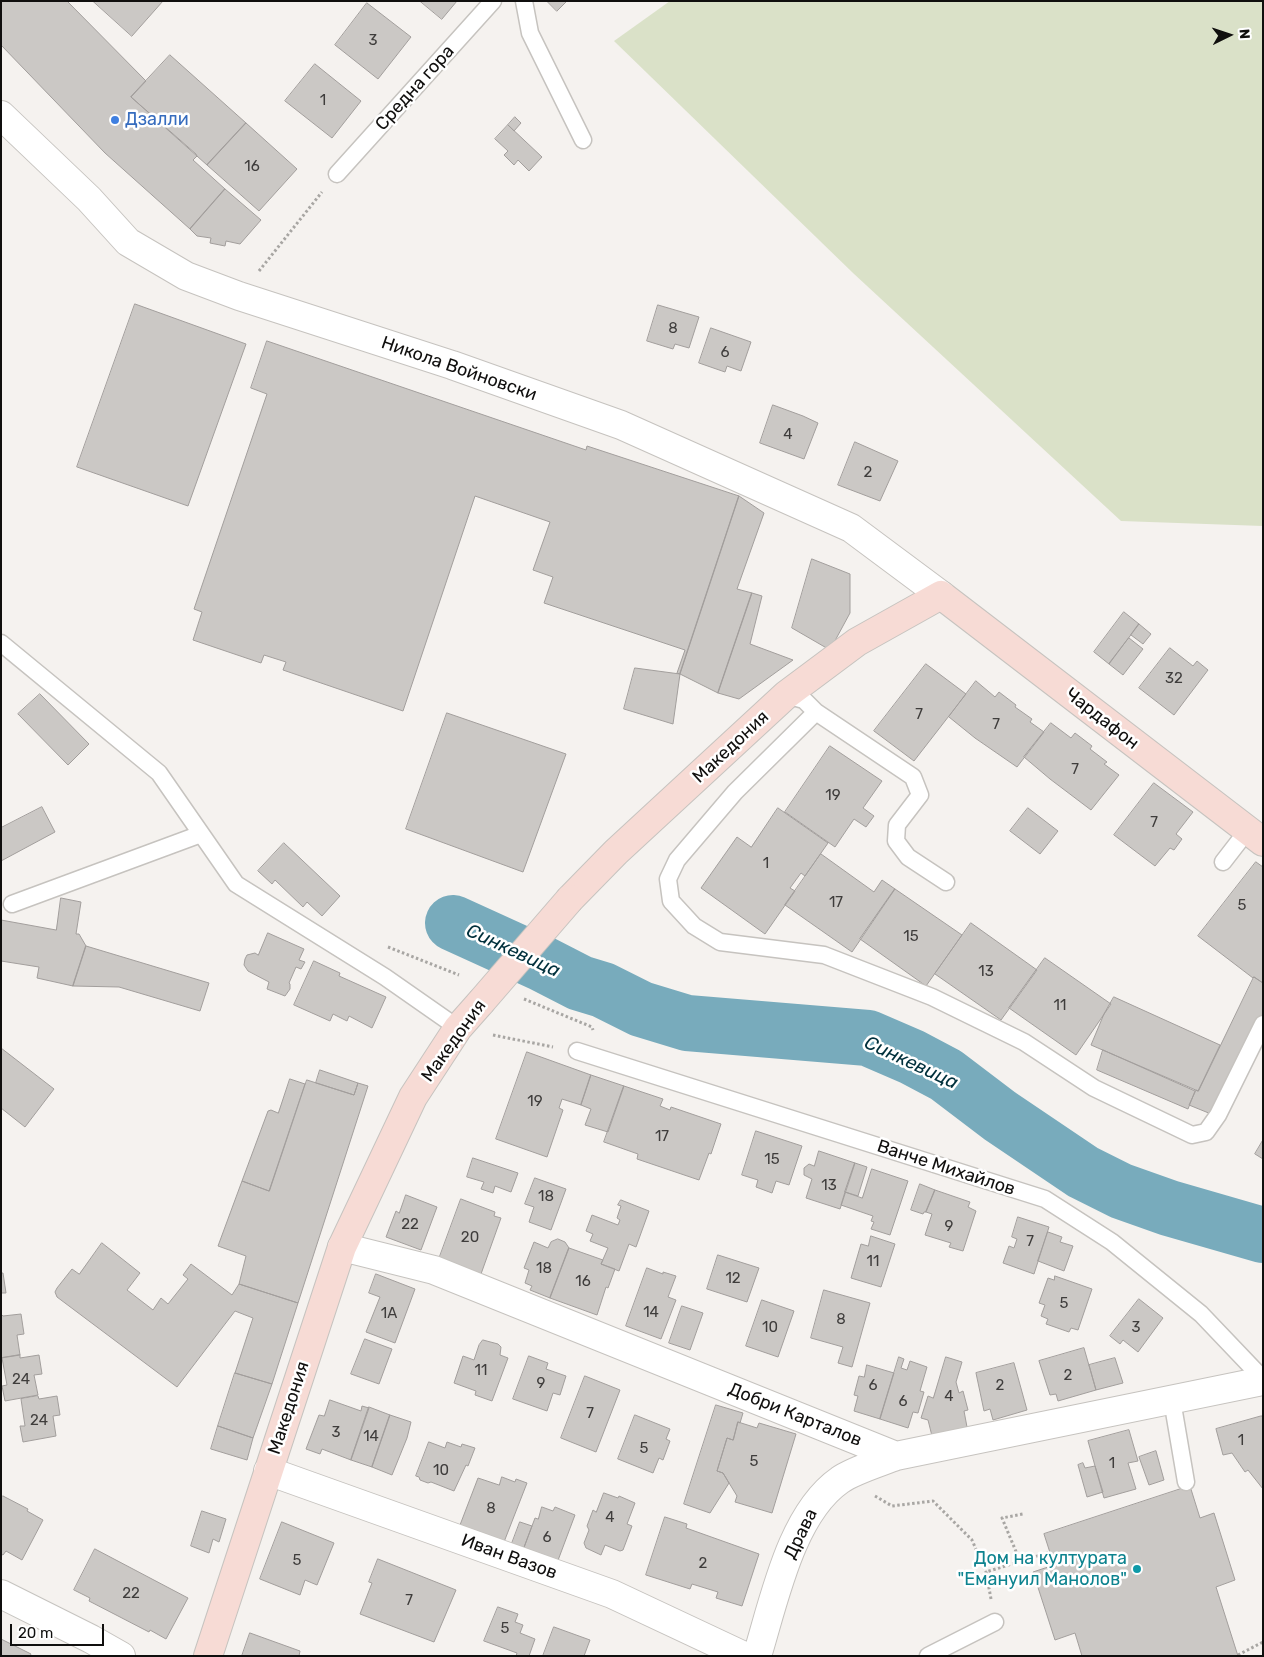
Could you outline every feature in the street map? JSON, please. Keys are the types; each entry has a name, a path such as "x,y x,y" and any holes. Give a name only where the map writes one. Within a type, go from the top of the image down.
{"main road":[{"name":"Македония","path":"208,1656 342,1247 413,1097 458,1028 570,900 616,852 786,695 857,642 941,595"},
{"name":"Чардафон","path":"941,595 1255,836"}],"street":[{"name":"Никола Войновски","path":"1,115 89,199 128,242 186,276 239,296 452,366 621,425 851,528 941,595"},
{"name":"Добри Карталов","path":"342,1247 434,1270 896,1456"},
{"path":"896,1456 1263,1380"},
{"name":"Драва","path":"757,1656 792,1545 818,1500 845,1477 896,1456"},
{"name":"Иван Вазов","path":"268,1471 612,1594 744,1656"},
{"path":"1,1594 91,1638 121,1656"}],"lane":[{"name":"Средна гора","path":"337,174 494,1"},
{"path":"524,1 530,33 583,140"},
{"path":"1,643 159,773 236,884 385,976 458,1028"},
{"path":"786,695 804,700 816,712 913,777 920,795 897,825 896,841 908,856 946,882"},
{"path":"816,712 735,792 677,860 668,879 671,901 694,926 720,942 824,955 932,997 1024,1042 1094,1088 1192,1135 1206,1132 1218,1115 1263,1024"},
{"path":"12,904 201,834"},
{"path":"1223,862 1255,836"},
{"name":"Ванче Михайлов","path":"577,1051 1045,1199 1112,1242 1201,1314 1263,1380"},
{"path":"1172,1400 1186,1482"},
{"path":"928,1656 995,1622"}],"path":[{"path":"239,296 337,174"},
{"path":"524,999 592,1027"},
{"path":"458,1028 577,1051"},
{"path":"845,1477 892,1506 933,1500 972,1540 986,1572 995,1622"},
{"path":"1020,1561 1002,1518 1023,1514"},
{"path":"986,1572 1050,1552"},
{"path":"1238,1655 1263,1642"}],"green space":[{"path":"670,1 1263,1 1263,526 1121,521 853,273 614,41"}],"building":[{"name":"Дзалли","path":"1,1 67,1 146,81 131,97 196,154 197,156 193,160 225,189 190,229 105,153 1,45"},
{"path":"93,1 163,1 132,36"},
{"path":"420,1 457,1 442,19"},
{"path":"547,1 567,1 557,11"},
{"path":"367,3 411,37 378,79 335,45"},
{"path":"170,55 246,123 207,165 131,97"},
{"path":"315,64 361,101 332,138 285,101"},
{"path":"515,117 521,123 514,131 508,125"},
{"path":"246,123 297,169 259,211 207,165"},
{"path":"508,125 542,157 529,171 518,160 514,165 504,155 508,151 495,139"},
{"path":"225,189 261,220 240,244 226,241 225,246 210,243 211,238 197,236 190,229"},
{"path":"135,304 246,344 188,506 77,467"},
{"path":"658,305 699,317 689,348 675,344 673,349 647,341"},
{"path":"711,328 751,342 741,371 727,366 725,372 699,363"},
{"path":"267,341 586,450 587,446 739,496 680,674 677,673 685,650 544,603 553,577 533,570 550,522 475,496 403,711 283,670 286,662 264,655 261,663 193,640 202,612 194,609 267,394 251,388"},
{"path":"773,405 818,423 804,459 760,443"},
{"path":"855,442 898,461 880,501 838,485"},
{"path":"739,496 764,513 737,589 752,593 718,693 680,674"},
{"path":"812,559 850,574 850,613 830,650 792,628"},
{"path":"752,593 762,596 750,644 793,660 739,699 718,693"},
{"path":"1124,612 1139,624 1109,664 1094,652"},
{"path":"1139,624 1151,634 1143,644 1131,635"},
{"path":"1129,638 1143,649 1123,675 1109,664"},
{"path":"1170,648 1193,666 1197,661 1208,670 1174,715 1139,688"},
{"path":"926,664 966,694 914,761 874,731"},
{"path":"635,668 680,674 673,724 624,709"},
{"path":"976,681 995,697 999,692 1032,719 1030,722 1044,732 1017,767 975,738 949,717"},
{"path":"40,694 89,744 68,765 18,714"},
{"path":"447,713 566,754 523,872 406,829"},
{"path":"1051,723 1071,738 1075,733 1092,746 1090,749 1107,762 1104,764 1119,775 1091,810 1024,757"},
{"path":"830,746 882,781 863,808 874,816 866,827 854,819 835,847 785,812"},
{"path":"1154,783 1193,812 1176,834 1182,839 1174,850 1170,848 1155,866 1114,835"},
{"path":"42,807 55,832 1,861 1,828"},
{"path":"778,808 828,843 805,876 801,873 790,888 795,891 765,934 701,888 737,837 751,847"},
{"path":"1028,808 1058,831 1040,854 1010,831"},
{"path":"284,843 340,896 322,916 307,902 303,907 275,880 272,884 258,871"},
{"path":"821,854 874,892 882,880 895,889 852,952 785,905"},
{"path":"1256,862 1263,867 1263,983 1253,978 1198,936"},
{"path":"895,889 962,935 926,986 860,939"},
{"path":"61,898 81,902 76,934 79,934 86,946 73,986 37,978 39,967 1,961 1,920 56,930"},
{"path":"971,923 1037,970 1001,1020 935,974"},
{"path":"268,933 304,949 299,960 305,962 301,969 296,967 289,983 290,989 285,996 267,989 269,982 248,971 244,965 247,955 255,953 258,955"},
{"path":"86,946 209,983 200,1011 119,987 73,986"},
{"path":"1045,958 1111,1004 1076,1055 1009,1008"},
{"path":"314,961 340,973 339,976 386,997 372,1028 349,1016 347,1021 333,1014 330,1021 294,1005"},
{"path":"1254,977 1263,983 1263,1020 1216,1116 1189,1105 1196,1090 1198,1091"},
{"path":"1114,997 1220,1045 1198,1091 1091,1045 1104,1014"},
{"path":"1,1048 54,1089 25,1127 1,1108"},
{"path":"1103,1050 1195,1091 1188,1109 1097,1070"},
{"path":"527,1052 591,1075 581,1105 562,1099 559,1108 563,1110 547,1157 496,1139"},
{"path":"320,1070 358,1083 354,1095 316,1083"},
{"path":"591,1075 624,1086 608,1132 585,1125 591,1109 581,1105"},
{"path":"290,1079 305,1084 269,1191 242,1181 268,1111 271,1110 278,1113"},
{"path":"307,1080 354,1095 358,1083 368,1086 298,1303 239,1284 246,1256 218,1246 242,1181 269,1191"},
{"path":"624,1086 663,1099 660,1106 670,1110 671,1107 721,1124 711,1154 709,1153 699,1180 637,1159 638,1154 604,1142"},
{"path":"756,1131 802,1146 789,1185 776,1181 772,1193 756,1187 758,1180 742,1175"},
{"path":"1263,1140 1263,1159 1255,1154"},
{"path":"819,1151 855,1163 840,1209 806,1198 812,1179 804,1175 804,1168 809,1164 814,1166"},
{"path":"473,1158 518,1173 511,1192 495,1186 493,1193 481,1189 484,1182 467,1177"},
{"path":"855,1163 867,1167 858,1196 845,1192"},
{"path":"872,1169 908,1181 890,1235 871,1229 874,1222 871,1221 873,1216 841,1205 845,1192 862,1198"},
{"path":"535,1178 566,1189 551,1230 529,1222 534,1207 525,1204"},
{"path":"920,1184 935,1190 926,1212 923,1214 911,1210"},
{"path":"935,1190 970,1202 968,1207 976,1211 963,1251 949,1247 951,1243 925,1235 932,1214 926,1212"},
{"path":"406,1195 437,1207 421,1250 386,1237 396,1211 399,1213"},
{"path":"461,1199 495,1212 494,1216 501,1218 481,1274 439,1259"},
{"path":"621,1200 649,1211 636,1247 629,1244 619,1271 601,1264 608,1248 590,1241 593,1234 586,1231 592,1215 618,1225 620,1220 617,1218 621,1206 618,1205"},
{"path":"1018,1217 1049,1227 1034,1274 1003,1263 1009,1246 1014,1248 1017,1239 1012,1237"},
{"path":"1048,1232 1062,1237 1060,1242 1073,1246 1064,1271 1038,1261"},
{"path":"871,1236 895,1244 881,1287 851,1278 861,1244 868,1246"},
{"path":"558,1239 565,1242 569,1248 550,1298 530,1290 532,1286 525,1283 529,1270 524,1268 534,1242 548,1248 551,1242"},
{"path":"102,1243 140,1273 127,1290 153,1310 161,1298 168,1304 188,1279 183,1275 191,1264 232,1295 239,1284 298,1303 272,1384 235,1373 253,1318 235,1311 177,1387 57,1297 55,1292 57,1288 72,1269 79,1274"},
{"path":"569,1248 603,1260 601,1264 615,1269 608,1288 606,1287 597,1315 550,1298"},
{"path":"718,1255 759,1268 747,1302 707,1289"},
{"path":"647,1268 663,1274 663,1272 676,1276 668,1297 676,1300 661,1339 626,1326"},
{"path":"1,1273 3,1273 6,1293 1,1293"},
{"path":"376,1274 415,1289 395,1343 366,1332 380,1297 369,1293"},
{"path":"1055,1276 1092,1289 1078,1330 1071,1328 1069,1332 1046,1324 1048,1319 1041,1316 1045,1305 1039,1303 1048,1278 1054,1280"},
{"path":"824,1290 870,1303 852,1367 838,1363 843,1347 811,1338"},
{"path":"1139,1299 1163,1318 1138,1352 1123,1340 1120,1344 1110,1336"},
{"path":"762,1300 794,1311 778,1357 746,1346"},
{"path":"682,1306 703,1313 690,1350 669,1343"},
{"path":"1,1314 3,1316 21,1314 24,1334 17,1335 20,1355 1,1358"},
{"path":"365,1339 392,1349 379,1384 351,1374"},
{"path":"483,1340 498,1344 501,1347 500,1355 508,1358 492,1401 475,1395 476,1391 454,1383 463,1356 474,1360 479,1345"},
{"path":"1084,1348 1096,1390 1058,1401 1056,1394 1050,1395 1039,1361"},
{"path":"20,1355 20,1358 39,1355 42,1374 34,1375 38,1395 5,1401 2,1386 7,1385 2,1358"},
{"path":"529,1356 548,1363 546,1369 566,1376 560,1395 553,1393 547,1411 513,1399"},
{"path":"899,1357 904,1359 901,1368 907,1370 910,1361 927,1367 920,1391 924,1392 918,1413 913,1412 908,1428 880,1419"},
{"path":"946,1357 962,1362 956,1382 959,1393 963,1391 968,1410 964,1411 967,1427 932,1436 928,1420 921,1418 928,1396 933,1398"},
{"path":"1115,1358 1123,1383 1096,1390 1089,1365"},
{"path":"1014,1363 1027,1410 993,1420 990,1409 984,1411 976,1373"},
{"path":"867,1365 894,1373 880,1419 854,1411 858,1396 854,1395 859,1376 864,1377"},
{"path":"235,1373 272,1384 253,1438 218,1426"},
{"path":"585,1376 620,1390 596,1452 561,1438"},
{"path":"38,1396 39,1399 57,1396 60,1415 53,1416 56,1436 23,1442 20,1426 25,1426 21,1399"},
{"path":"330,1400 361,1411 362,1406 369,1408 351,1460 322,1449 320,1454 306,1449 319,1415 324,1416"},
{"path":"716,1405 743,1413 740,1423 738,1422 733,1440 727,1438 717,1471 723,1473 729,1483 710,1513 684,1504"},
{"path":"369,1407 390,1415 372,1467 351,1460"},
{"path":"390,1415 411,1422 407,1438 392,1475 372,1467"},
{"path":"635,1415 670,1429 666,1439 670,1441 663,1460 659,1458 653,1473 618,1459"},
{"path":"1263,1416 1263,1489 1248,1470 1245,1472 1232,1453 1223,1455 1216,1429"},
{"path":"738,1422 757,1428 759,1423 796,1434 772,1513 735,1502 737,1496 723,1473 717,1471 727,1438 733,1440"},
{"path":"218,1426 253,1438 247,1460 211,1449"},
{"path":"1129,1430 1138,1461 1128,1463 1136,1489 1104,1498 1088,1441"},
{"path":"429,1442 445,1448 447,1442 461,1447 462,1444 475,1448 468,1466 466,1465 454,1491 420,1480 416,1476"},
{"path":"1156,1451 1164,1480 1149,1485 1139,1457"},
{"path":"1083,1463 1085,1468 1095,1466 1103,1492 1087,1497 1078,1465"},
{"path":"502,1477 515,1482 516,1479 527,1483 504,1542 460,1525 478,1478 499,1485"},
{"name":"Дом на културата \"Емануил Манолов\"","path":"1190,1486 1200,1518 1214,1513 1235,1580 1216,1587 1238,1656 1082,1656 1075,1633 1055,1640 1033,1572 1054,1565 1044,1534"},
{"path":"604,1493 618,1498 619,1496 635,1503 627,1524 632,1526 623,1550 620,1551 605,1545 601,1555 586,1548 584,1543 589,1530 587,1526 593,1510 596,1512"},
{"path":"3,1496 28,1509 27,1511 43,1520 22,1560 6,1551 3,1555 1,1554 1,1498"},
{"path":"542,1507 553,1511 555,1507 575,1515 557,1563 523,1550 535,1518 538,1519"},
{"path":"202,1511 226,1519 219,1542 213,1539 209,1553 191,1546"},
{"path":"665,1517 687,1524 686,1528 759,1554 742,1606 716,1598 718,1592 692,1584 690,1589 646,1575"},
{"path":"282,1522 334,1543 317,1585 305,1580 300,1595 260,1579"},
{"path":"520,1522 532,1526 523,1550 511,1546"},
{"path":"95,1549 188,1598 166,1639 89,1601 90,1598 74,1590"},
{"path":"378,1559 456,1590 434,1642 360,1614 372,1583 369,1582"},
{"path":"498,1607 518,1614 515,1622 523,1625 520,1633 535,1639 529,1656 516,1656 517,1653 484,1641"},
{"path":"554,1627 590,1640 584,1656 543,1656"},
{"path":"250,1633 300,1651 299,1656 242,1656"},
{"path":"1,1639 31,1654 30,1656 1,1656"}],"waterway":[{"name":"Синкевица","path":"453,923 580,983 603,990 641,1009 687,1023 868,1038 912,1057 946,1075 1000,1116 1083,1172 1121,1191 1169,1208 1263,1235"}],"place":[{"name":"Дзалли","path":"115,120"},
{"name":"Дом на културата \"Емануил Манолов\"","path":"1137,1569"}]}
